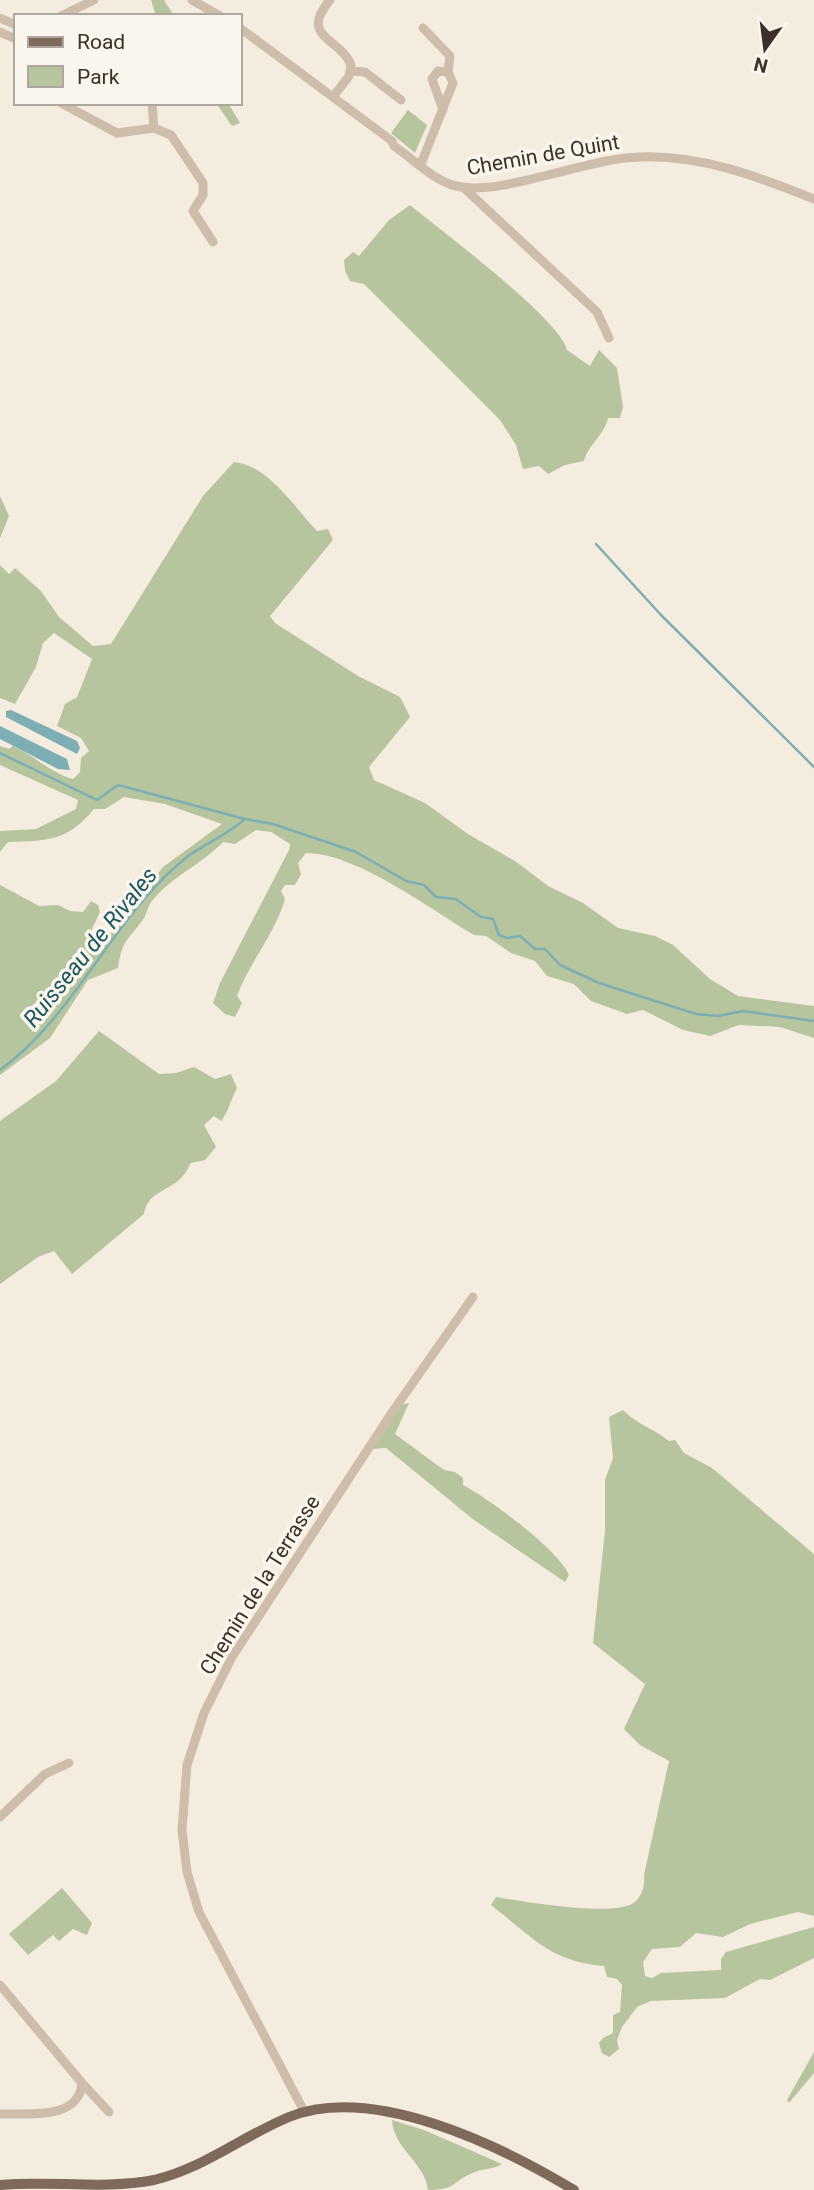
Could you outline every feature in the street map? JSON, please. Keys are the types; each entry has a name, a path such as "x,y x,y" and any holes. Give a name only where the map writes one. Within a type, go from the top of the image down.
{"main road":[{"path":"0,2185 103,2185 154,2180 190,2168 304,2111 341,2105 392,2111 477,2142 574,2190"}],"street":[{"path":"65,14 94,0"},
{"path":"192,0 216,14"},
{"path":"330,0 320,15 319,28 326,40 349,60 351,71 333,97"},
{"path":"421,164 453,83 448,72 450,56 423,28"},
{"name":"Chemin de Quint","path":"242,29 443,181 464,188 506,183 611,159 658,157 700,161 737,170 814,199"},
{"path":"351,71 365,72 401,100"},
{"path":"443,111 432,79 438,71 448,72"},
{"path":"65,105 117,133 154,128 171,135 201,177 203,195 193,211 213,242"},
{"path":"152,105 154,128"},
{"path":"464,188 597,312 608,338"},
{"name":"Chemin de la Terrasse","path":"304,2111 200,1912 187,1872 182,1830 187,1765 204,1713 232,1657 393,1410 473,1297"},
{"path":"0,1817 45,1774 69,1763"},
{"path":"0,1985 109,2112"},
{"path":"0,2114 63,2111 77,2098 82,2083"}],"green space":[{"path":"151,0 164,0 173,14 155,14"},
{"path":"217,105 229,105 240,123 232,126"},
{"path":"408,110 427,125 415,153 391,133"},
{"path":"410,205 522,297 544,318 567,350 590,366 599,350 617,368 623,407 620,418 608,418 584,461 565,465 548,474 539,466 523,469 516,445 500,420 364,284 350,281 344,260 353,252 359,256 389,220"},
{"path":"234,462 246,465 269,479 317,531 328,529 333,540 270,616 275,623 358,676 400,697 410,717 369,767 374,780 425,803 468,834 515,861 548,886 583,903 618,928 655,936 673,945 710,979 738,996 814,1006 814,1038 780,1027 739,1025 710,1036 683,1030 643,1010 627,1014 591,1001 574,984 547,976 535,961 511,953 486,936 474,935 370,872 326,855 306,853 298,863 301,874 295,885 285,885 281,891 285,899 281,912 242,983 237,996 242,1003 235,1017 225,1014 213,1003 220,983 289,850 290,844 271,832 256,830 235,844 223,842 160,892 126,942 118,968 88,980 50,1038 0,1075 0,885 39,906 58,905 70,911 83,912 91,901 98,905 100,912 92,929 94,948 98,949 120,921 124,909 132,906 163,867 222,824 165,804 124,797 105,809 94,809 66,833 45,840 8,842 0,852 0,831 36,829 76,809 78,800 0,765 0,746 9,749 13,746 73,779 80,772 81,758 89,751 81,738 57,726 65,704 77,697 92,659 54,633 43,643 36,667 15,704 0,698 0,565 9,574 15,568 41,591 59,617 93,646 111,644 203,496"},
{"path":"0,496 9,516 0,538"},
{"path":"99,1031 159,1074 176,1073 194,1067 215,1079 231,1074 237,1088 226,1114 221,1121 214,1116 204,1125 216,1147 205,1160 191,1163 182,1177 149,1201 144,1214 72,1274 54,1251 38,1257 0,1284 0,1121 56,1081"},
{"path":"409,1403 395,1434 444,1470 455,1472 463,1478 463,1485 489,1501 538,1539 563,1564 569,1575 565,1582 474,1520 386,1448 372,1449 401,1405"},
{"path":"623,1410 669,1441 675,1440 684,1453 712,1468 814,1554 814,1916 798,1912 750,1924 723,1937 696,1933 680,1947 652,1949 643,1962 645,1976 652,1978 661,1973 721,1970 721,1959 726,1952 814,1927 814,1958 770,1980 760,1979 725,1998 651,2001 637,2007 622,2027 617,2040 619,2049 609,2057 602,2053 599,2043 613,2033 613,2015 620,2012 622,1985 617,1979 607,1977 604,1966 570,1959 543,1946 491,1905 496,1897 566,1907 605,1909 632,1904 643,1887 669,1761 640,1745 624,1729 645,1684 593,1643 605,1531 605,1480 613,1458 609,1417"},
{"path":"62,1888 92,1923 87,1935 73,1929 59,1941 53,1935 28,1955 9,1934"},
{"path":"814,2052 814,2073 789,2103 787,2100"},
{"path":"392,2120 424,2130 502,2164 467,2175 450,2187 428,2190 421,2171 398,2140"}],"water":[{"path":"11,710 77,741 80,748 77,754 6,717 6,711"},
{"path":"0,726 67,759 70,770 58,769 0,739"}],"waterway":[{"path":"596,544 661,615 814,767"},
{"path":"0,753 97,800 118,785 245,819"},
{"name":"Ruisseau de Rivales","path":"0,1070 22,1052 60,1011 127,920 160,882 187,857 245,819 273,824 356,852 406,881 424,885 436,897 456,899 481,917 493,919 499,935 507,938 520,936 535,949 545,949 560,965 599,983 696,1014 718,1016 743,1011 814,1021"}]}
